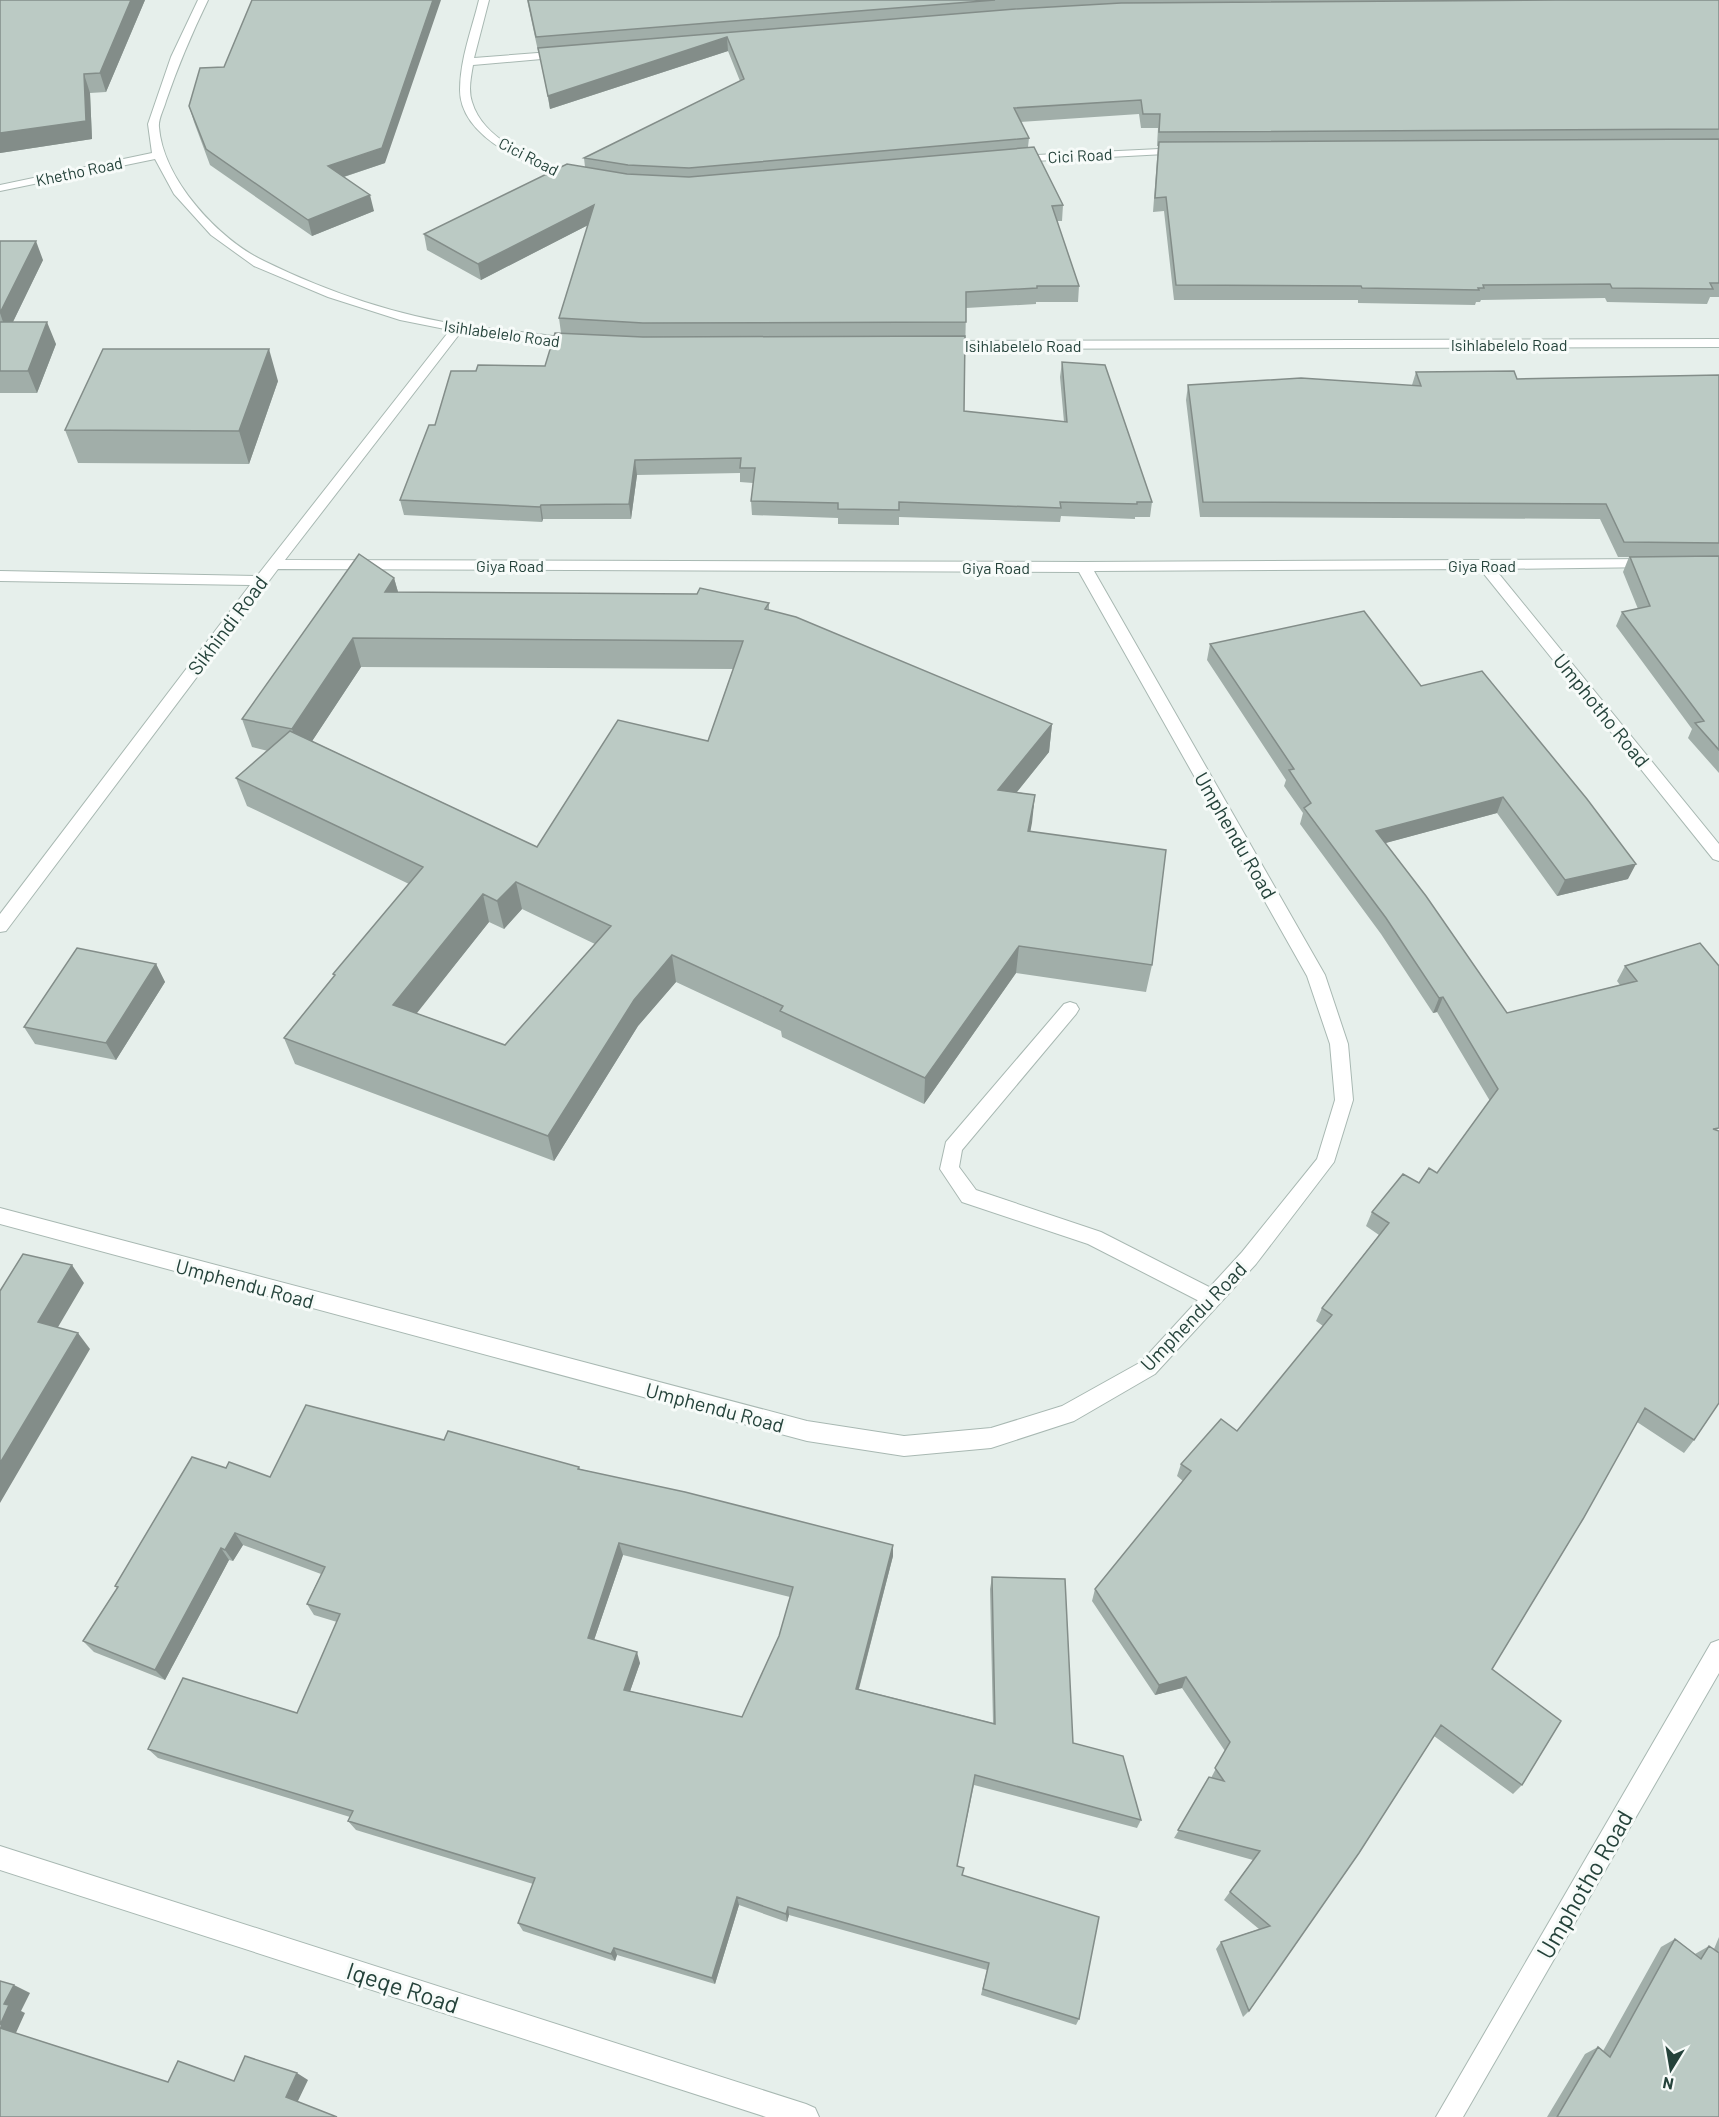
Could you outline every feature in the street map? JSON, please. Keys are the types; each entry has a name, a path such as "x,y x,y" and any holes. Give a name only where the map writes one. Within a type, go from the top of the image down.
{"street":[{"name":"Isihlabelelo Road","path":"203,0 176,57 153,124 158,154 178,192 215,232 258,263 352,301 404,317 459,328 551,341 586,342"},
{"name":"Cici Road","path":"484,0 468,62 466,100 486,133 525,156 565,174 586,178"},
{"path":"468,62 575,53"},
{"name":"Cici Road","path":"1009,159 1187,151"},
{"name":"Khetho Road","path":"0,188 158,154"},
{"name":"Sikhindi Road","path":"0,926 274,564 459,328"},
{"name":"Isihlabelelo Road","path":"933,345 1719,343"},
{"name":"Giya Road","path":"274,564 1084,567 1660,564"},
{"name":"Umphotho Road","path":"1484,565 1719,855"},
{"name":"Umphendu Road","path":"0,1216 807,1431 904,1446 991,1438 1067,1414 1148,1368 1249,1258 1325,1162 1344,1100 1339,1044 1316,975 1084,567"},
{"path":"0,576 261,581"},
{"path":"1070,1008 953,1147 949,1169 969,1196 1094,1238 1212,1298"},
{"name":"Umphotho Road","path":"1449,2117 1719,1651"},
{"name":"Iqeqe Road","path":"0,1858 806,2117"}],"building":[{"path":"0,0 131,0 100,73 84,74 86,121 0,133"},
{"path":"252,0 433,0 382,148 328,166 370,195 308,220 206,149 189,106 200,68 224,67"},
{"path":"528,0 995,0 536,37"},
{"path":"1719,0 1719,129 1159,132 1160,114 1143,114 1141,100 1014,108 1029,138 689,168 628,165 584,158 744,79 727,37 548,96 538,48 1015,9 1121,3"},
{"path":"1719,139 1719,283 1710,283 1713,289 1612,288 1610,284 1483,285 1484,288 1478,288 1479,290 1362,288 1361,286 1176,285 1166,197 1155,198 1159,142"},
{"path":"1034,147 1063,205 1052,206 1079,286 1037,286 1037,288 966,292 966,322 643,323 559,318 594,205 478,264 424,234 567,164 627,174 689,177"},
{"path":"0,241 36,241 0,313"},
{"path":"0,322 47,322 28,371 0,371"},
{"path":"555,333 643,337 965,336 964,411 1067,422 1062,362 1105,365 1152,502 1137,502 1137,504 1060,502 1061,508 899,502 899,510 838,509 838,503 751,501 755,468 740,468 741,458 635,460 629,504 541,505 540,507 400,500 429,425 435,425 451,371 476,371 478,365 545,366"},
{"path":"103,349 269,349 239,431 65,430"},
{"path":"1514,371 1517,379 1719,375 1719,543 1624,542 1606,504 1203,502 1188,385 1301,378 1421,386 1416,372"},
{"path":"359,554 394,578 385,592 697,594 700,588 769,603 765,609 796,617 1052,724 998,790 1035,795 1028,831 1166,850 1152,965 1019,946 925,1078 780,1011 783,1006 672,955 634,1000 548,1136 284,1038 335,975 333,974 423,867 236,778 290,731 537,847 618,720 708,741 743,641 353,638 292,729 242,719","holes":["516,882 611,926 505,1045 393,1005 483,894 497,901"]},
{"path":"1719,556 1719,750 1695,723 1704,721 1622,612 1650,606 1630,557"},
{"path":"1364,611 1421,686 1482,671 1587,799 1636,864 1565,880 1503,797 1376,831 1426,896 1507,1013 1637,981 1625,966 1700,943 1719,966 1719,1128 1713,1129 1719,1131 1719,1403 1694,1440 1645,1408 1583,1519 1492,1669 1561,1721 1522,1785 1441,1725 1359,1853 1249,2011 1221,1942 1270,1926 1230,1892 1260,1851 1178,1830 1209,1777 1224,1781 1215,1768 1230,1742 1186,1677 1159,1685 1095,1589 1191,1471 1181,1464 1221,1419 1237,1431 1332,1315 1322,1308 1389,1223 1372,1212 1403,1174 1419,1183 1429,1168 1437,1173 1498,1089 1443,997 1439,998 1386,918 1304,808 1311,803 1289,770 1294,769 1210,644"},
{"path":"77,948 156,964 106,1043 24,1027"},
{"path":"23,1254 72,1265 38,1322 78,1333 0,1463 0,1291"},
{"path":"306,1405 444,1440 448,1431 579,1467 578,1469 685,1492 893,1545 856,1689 995,1724 992,1577 1065,1579 1073,1743 1123,1756 1141,1820 975,1775 957,1866 964,1868 962,1875 1099,1917 1079,2019 983,1989 989,1963 788,1907 786,1914 737,1897 712,1978 614,1948 611,1954 518,1923 535,1878 348,1821 353,1811 148,1749 183,1678 297,1713 340,1614 307,1604 325,1567 235,1533 225,1550 221,1548 155,1670 83,1641 118,1587 115,1586 192,1457 226,1468 229,1462 270,1477","holes":["619,1543 793,1587 779,1636 742,1717 624,1690 637,1652 588,1638"]},
{"path":"1675,1939 1701,1959 1709,1946 1719,1953 1719,2117 1557,2117 1598,2047 1610,2057"},
{"path":"0,1981 14,1985 4,2004 9,2005 0,2025"},
{"path":"0,2028 168,2082 178,2061 234,2081 245,2056 297,2073 286,2097 337,2117 0,2117"}]}
